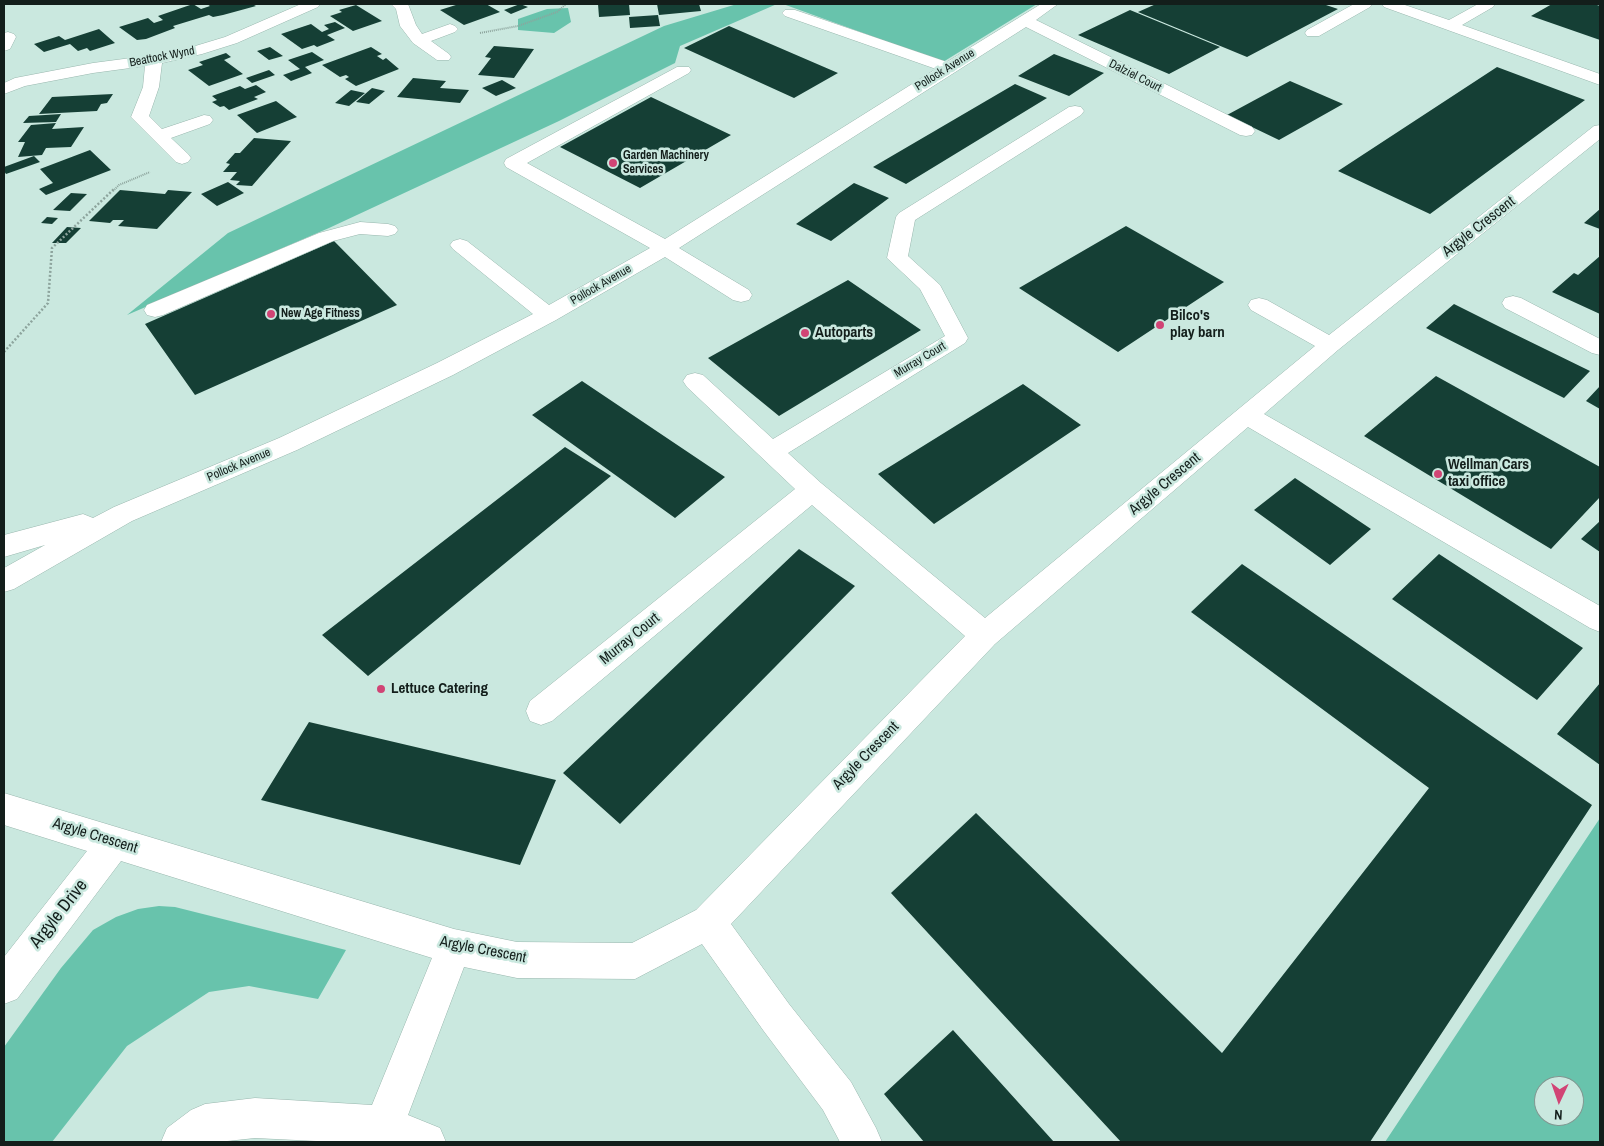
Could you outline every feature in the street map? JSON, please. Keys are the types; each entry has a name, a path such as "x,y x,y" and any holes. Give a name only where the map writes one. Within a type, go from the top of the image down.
{"street":[{"name":"Beattock Wynd","path":"4,89 15,77 154,60 196,51 231,40 313,4"},
{"path":"398,4 403,7 408,26 419,40 443,57"},
{"name":"Pollock Avenue","path":"4,581 124,514 288,444 446,369 548,316 665,248 1052,4"},
{"path":"1313,33 1365,4"},
{"path":"1389,4 1600,80"},
{"path":"1450,26 1488,4"},
{"path":"790,13 948,68"},
{"name":"Dalziel Court","path":"1024,20 1246,131"},
{"path":"419,40 450,30"},
{"path":"154,60 151,87 140,117 182,158"},
{"path":"683,70 513,163 665,248 741,295"},
{"name":"Murray Court","path":"770,452 957,338 929,285 897,258 906,217 1075,111"},
{"path":"159,136 204,120"},
{"name":"Argyle Crescent","path":"4,809 454,947 517,960 635,961 708,922 904,716 985,635 1330,345 1600,130"},
{"path":"154,310 326,237 360,228 388,230"},
{"path":"460,245 548,316"},
{"path":"1513,302 1600,348"},
{"path":"1259,305 1330,345"},
{"path":"696,381 812,490 985,635"},
{"path":"1247,415 1600,620"},
{"name":"Murray Court","path":"541,711 812,490"},
{"name":"Pollock Avenue","path":"4,546 124,514"},
{"name":"Argyle Drive","path":"4,986 115,842"},
{"path":"708,922 776,1017 836,1096 862,1142"},
{"path":"384,1125 454,947"},
{"path":"181,1142 205,1124 255,1118 384,1125 426,1142"}],"path":[{"path":"450,30 475,35 518,26 557,12 566,4"},
{"path":"4,352 48,303 52,248 119,185 182,158"}],"green space":[{"path":"737,4 777,4 680,46 675,63 559,121 329,228 127,315 228,233 664,26"},
{"path":"783,4 1037,4 943,62"},
{"path":"568,8 571,22 554,33 518,30 518,19 547,9"},
{"path":"1600,818 1600,1142 1385,1142"},
{"path":"159,906 175,907 346,950 318,999 249,986 209,992 127,1046 52,1142 4,1142 4,1047 61,968 93,930 116,917 138,909"}],"building":[{"path":"193,4 201,9 210,6 207,4 252,4 256,6 213,17 209,15 173,26 175,28 146,39 137,40 119,27 148,18 154,23 163,20 158,16"},
{"path":"459,4 486,4 500,12 464,25 440,10"},
{"path":"520,4 528,7 511,14 504,10"},
{"path":"598,4 629,4 630,15 599,17"},
{"path":"657,4 699,4 701,11 659,15"},
{"path":"1156,4 1323,4 1338,9 1247,57 1138,12"},
{"path":"1552,4 1594,4 1600,6 1600,40 1531,16"},
{"path":"356,5 382,21 353,31 330,16 342,12 339,10"},
{"path":"1130,10 1220,47 1169,74 1078,35"},
{"path":"658,15 660,26 630,28 629,17"},
{"path":"335,22 345,28 327,35 335,40 317,47 314,45 302,49 281,34 311,24 322,32 329,29 324,25"},
{"path":"729,26 838,73 794,98 684,48"},
{"path":"99,29 115,43 90,51 87,48 78,51 70,44 44,52 34,44 59,36 65,40"},
{"path":"494,46 534,49 514,78 478,75 491,58 485,57"},
{"path":"270,47 283,56 269,60 257,51"},
{"path":"371,47 382,54 377,56 383,60 386,58 399,69 356,86 345,79 349,77 346,75 340,77 322,65"},
{"path":"312,52 324,60 305,67 312,73 291,81 283,75 300,69 288,60"},
{"path":"226,53 231,57 224,60 243,74 209,86 188,70 203,65 199,62"},
{"path":"1054,54 1104,73 1069,96 1018,76"},
{"path":"1497,67 1585,100 1430,214 1338,171"},
{"path":"269,70 275,75 252,83 246,78"},
{"path":"413,78 446,81 440,88 469,90 460,103 397,97"},
{"path":"502,80 516,88 496,96 482,88"},
{"path":"1290,81 1343,104 1279,140 1227,115"},
{"path":"1015,84 1047,98 906,184 873,167"},
{"path":"256,85 266,92 254,97 258,99 229,110 212,102 217,100 212,96 240,86 245,89"},
{"path":"372,88 385,91 369,104 356,102"},
{"path":"351,90 365,93 349,106 335,103"},
{"path":"113,94 107,103 101,104 97,111 39,114 52,97"},
{"path":"651,97 731,135 640,188 560,147"},
{"path":"276,101 297,117 257,133 237,115"},
{"path":"61,114 56,122 23,123 29,116"},
{"path":"56,123 52,129 84,127 71,147 46,148 42,155 18,157 25,142 18,142 31,125"},
{"path":"254,138 291,141 252,186 236,185 240,181 230,180 237,172 223,172 230,164 226,163 235,153 240,153"},
{"path":"90,150 111,170 46,195 39,189 53,183 40,169"},
{"path":"34,156 40,162 6,174 4,171 4,167"},
{"path":"228,182 244,193 217,206 201,194"},
{"path":"854,183 889,198 831,241 796,224"},
{"path":"120,190 165,194 168,190 192,192 157,229 118,226 124,220 113,220 110,223 89,221"},
{"path":"71,193 87,194 70,211 53,210"},
{"path":"1600,209 1600,229 1584,223"},
{"path":"47,217 58,218 52,224 41,223"},
{"path":"1126,226 1224,282 1118,352 1019,288"},
{"path":"67,227 81,228 66,243 52,243"},
{"name":"New Age Fitness","path":"334,241 397,305 195,395 145,324"},
{"path":"1600,256 1600,314 1552,292 1574,273 1578,275"},
{"path":"848,280 921,330 779,416 708,358"},
{"path":"1454,304 1590,371 1564,398 1426,328"},
{"path":"1436,376 1600,467 1600,497 1551,549 1364,436"},
{"path":"582,381 725,477 675,518 532,415"},
{"path":"1023,384 1081,425 934,524 878,474"},
{"path":"1600,386 1600,409 1586,401"},
{"path":"565,447 611,476 368,676 322,635"},
{"path":"1295,478 1371,529 1330,565 1254,510"},
{"path":"1600,521 1600,552 1581,539"},
{"path":"799,549 855,586 620,824 563,773"},
{"path":"1439,554 1583,648 1537,700 1392,599"},
{"path":"1242,564 1592,805 1370,1142 1121,1142 891,893 976,813 1222,1053 1429,788 1191,612"},
{"path":"1600,683 1600,765 1557,734"},
{"path":"309,722 556,780 520,865 261,800"},
{"path":"953,1030 1054,1142 924,1142 884,1094"}],"place":[{"name":"Garden Machinery Services","path":"613,163"},
{"name":"New Age Fitness","path":"271,314"},
{"name":"Bilco's play barn","path":"1160,325"},
{"name":"Autoparts","path":"805,333"},
{"name":"Wellman Cars taxi office","path":"1438,474"},
{"name":"Lettuce Catering","path":"381,689"}]}
